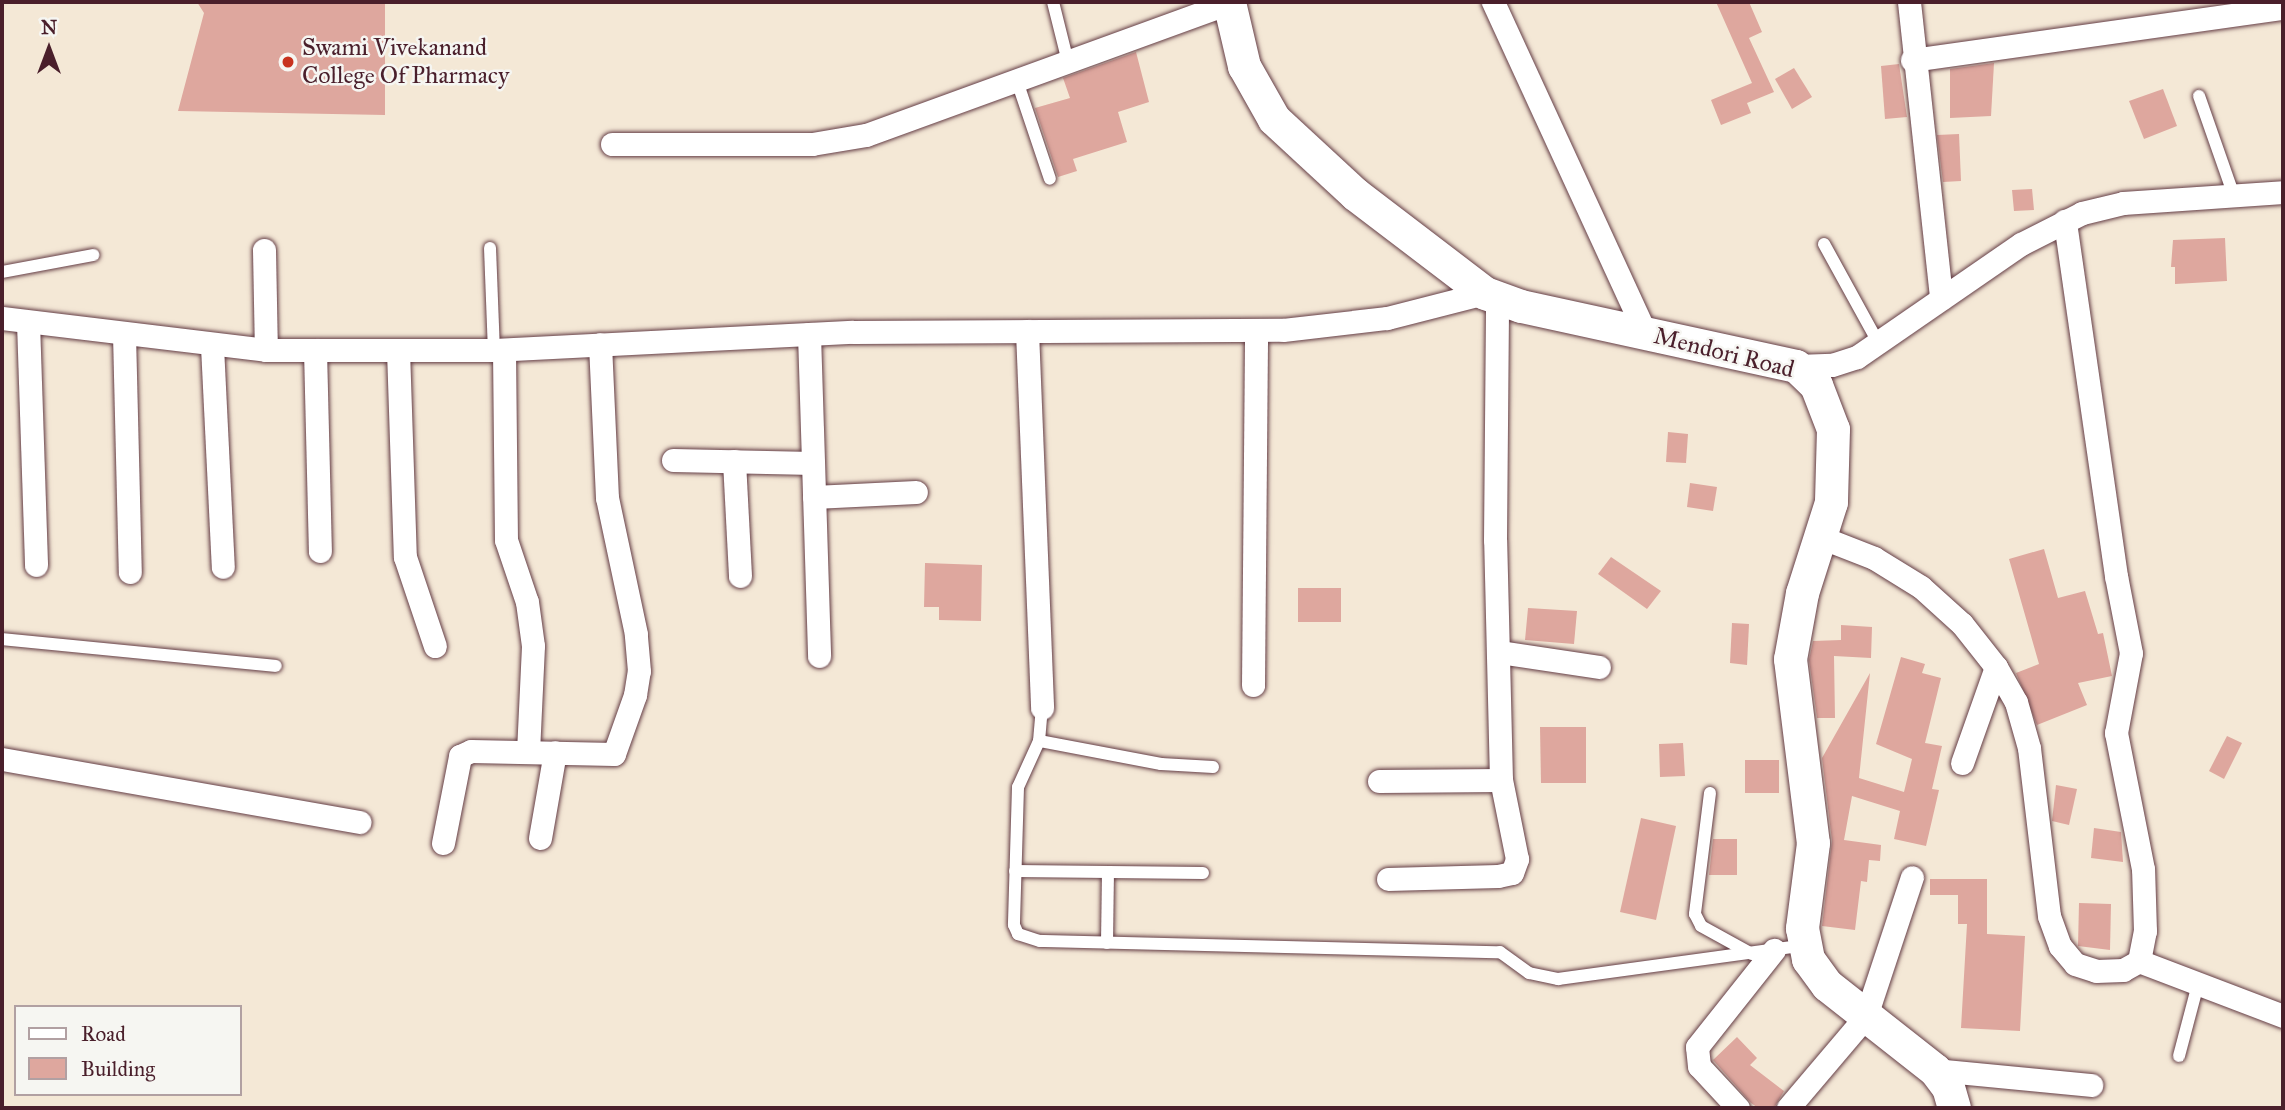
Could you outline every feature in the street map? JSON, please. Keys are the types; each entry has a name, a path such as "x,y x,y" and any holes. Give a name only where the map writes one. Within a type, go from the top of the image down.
{"main road":[{"name":"Mendori Road","path":"1228,2 1244,66 1274,118 1355,194 1491,295 1796,366 1816,385 1833,429 1831,502 1823,538 1802,593 1790,659 1813,843 1802,928 1777,950"},
{"name":"Mendori Road","path":"1777,950 1808,959 1827,985 1935,1070 1948,1087 1954,1108"}],"street":[{"path":"612,144 842,140 1017,81 1228,2"},
{"path":"1493,2 1645,333"},
{"path":"1909,2 1912,60 1941,298"},
{"path":"1912,60 2283,8"},
{"path":"1796,366 1832,365 1879,344 2021,244 2102,206 2233,193 2283,192"},
{"path":"1823,538 1874,558 1922,587 1962,624 1996,667 2016,702 2029,748 2049,916 2060,946 2075,964 2096,971 2123,970 2139,961 2145,931 2143,869 2116,733 2131,653 2065,222"},
{"path":"264,250 266,350"},
{"path":"2,318 212,346 266,350 499,350 809,334 1256,330 1387,318 1491,295 1501,780 1517,859 1512,873 1388,879"},
{"path":"28,322 36,565"},
{"path":"1253,685 1256,330"},
{"path":"1027,331 1042,708"},
{"path":"124,334 130,572"},
{"path":"809,334 819,656"},
{"path":"443,843 460,756 471,751 614,754 639,671 636,634 607,498 600,344"},
{"path":"212,346 223,566"},
{"path":"315,350 320,551"},
{"path":"398,350 405,557 435,646"},
{"path":"499,350 506,540 527,602 533,646 528,751"},
{"path":"673,460 813,463"},
{"path":"734,461 740,576"},
{"path":"814,497 916,492"},
{"path":"1500,652 1599,667"},
{"path":"1962,764 1996,667"},
{"path":"540,838 555,752"},
{"path":"2,758 359,822"},
{"path":"1379,781 1501,780"},
{"path":"1788,1108 1866,1016 1912,877"},
{"path":"1738,1108 1699,1066 1697,1047 1777,950"},
{"path":"2139,961 2283,1016"},
{"path":"1935,1070 2091,1085"}],"lane":[{"path":"1054,2 1068,62"},
{"path":"1017,81 1050,179"},
{"path":"2199,96 2233,193"},
{"path":"1824,244 1879,344"},
{"path":"489,248 499,350"},
{"path":"2,272 93,255"},
{"path":"2,639 276,666"},
{"path":"1042,708 1039,741 1018,788 1014,925 1018,934 1030,940 1500,952 1529,973 1558,979 1777,950"},
{"path":"1039,741 1161,764 1213,767"},
{"path":"1710,793 1695,914 1701,926 1777,950"},
{"path":"1014,871 1203,873"},
{"path":"1107,943 1108,874"},
{"path":"2179,1056 2198,984"}],"building":[{"name":"Swami Vivekanand College Of Pharmacy","path":"197,2 385,2 385,115 178,111 204,13"},
{"path":"1716,2 1749,2 1762,32 1749,38 1774,92 1747,103 1751,113 1721,125 1711,100 1752,83"},
{"path":"1136,52 1149,102 1118,112 1127,142 1073,159 1077,171 1058,177 1035,108 1070,98 1063,78"},
{"path":"1994,63 1991,116 1950,118 1950,69"},
{"path":"1899,64 1907,117 1885,119 1881,66"},
{"path":"1794,68 1812,97 1792,109 1775,79"},
{"path":"2163,89 2177,126 2144,139 2129,101"},
{"path":"1959,134 1961,181 1943,182 1937,135"},
{"path":"2032,189 2034,210 2014,211 2012,190"},
{"path":"2225,238 2227,281 2175,284 2175,267 2171,267 2173,240"},
{"path":"1668,432 1688,434 1686,463 1666,462"},
{"path":"1690,483 1717,487 1713,511 1687,507"},
{"path":"2044,549 2058,598 2085,591 2098,634 2103,633 2112,676 2078,683 2087,705 2037,725 2016,673 2039,664 2009,559"},
{"path":"1611,557 1661,591 1647,609 1598,574"},
{"path":"925,563 982,565 981,621 939,620 939,607 924,607"},
{"path":"1298,588 1341,588 1341,622 1298,622"},
{"path":"1528,608 1577,611 1574,644 1525,640"},
{"path":"1732,623 1749,624 1747,665 1730,663"},
{"path":"1841,625 1872,627 1871,658 1834,656 1835,718 1817,718 1809,660 1813,641 1841,640"},
{"path":"1901,657 1925,664 1922,673 1941,678 1925,743 1942,746 1932,789 1939,790 1926,846 1894,839 1900,811 1852,796 1844,840 1881,845 1880,861 1869,860 1867,882 1861,881 1855,930 1822,926 1832,841 1822,758 1870,673 1859,778 1904,792 1912,759 1876,744"},
{"path":"1540,727 1586,727 1586,783 1541,783"},
{"path":"2227,736 2242,743 2224,779 2209,771"},
{"path":"1683,743 1685,776 1660,777 1659,744"},
{"path":"1745,760 1779,760 1779,793 1745,793"},
{"path":"2056,785 2077,789 2069,825 2052,821"},
{"path":"1641,818 1676,826 1656,920 1620,912"},
{"path":"2094,828 2121,832 2123,862 2091,858"},
{"path":"1713,839 1737,839 1737,875 1709,875"},
{"path":"1930,879 1987,879 1987,934 2025,936 2020,1031 1961,1028 1967,924 1958,924 1958,895 1930,895"},
{"path":"2079,903 2111,904 2110,950 2078,946"},
{"path":"1737,1037 1757,1058 1750,1065 1784,1091 1774,1108 1758,1108 1751,1103 1713,1060"}],"place":[{"name":"Swami Vivekanand College Of Pharmacy","path":"288,62"}]}
